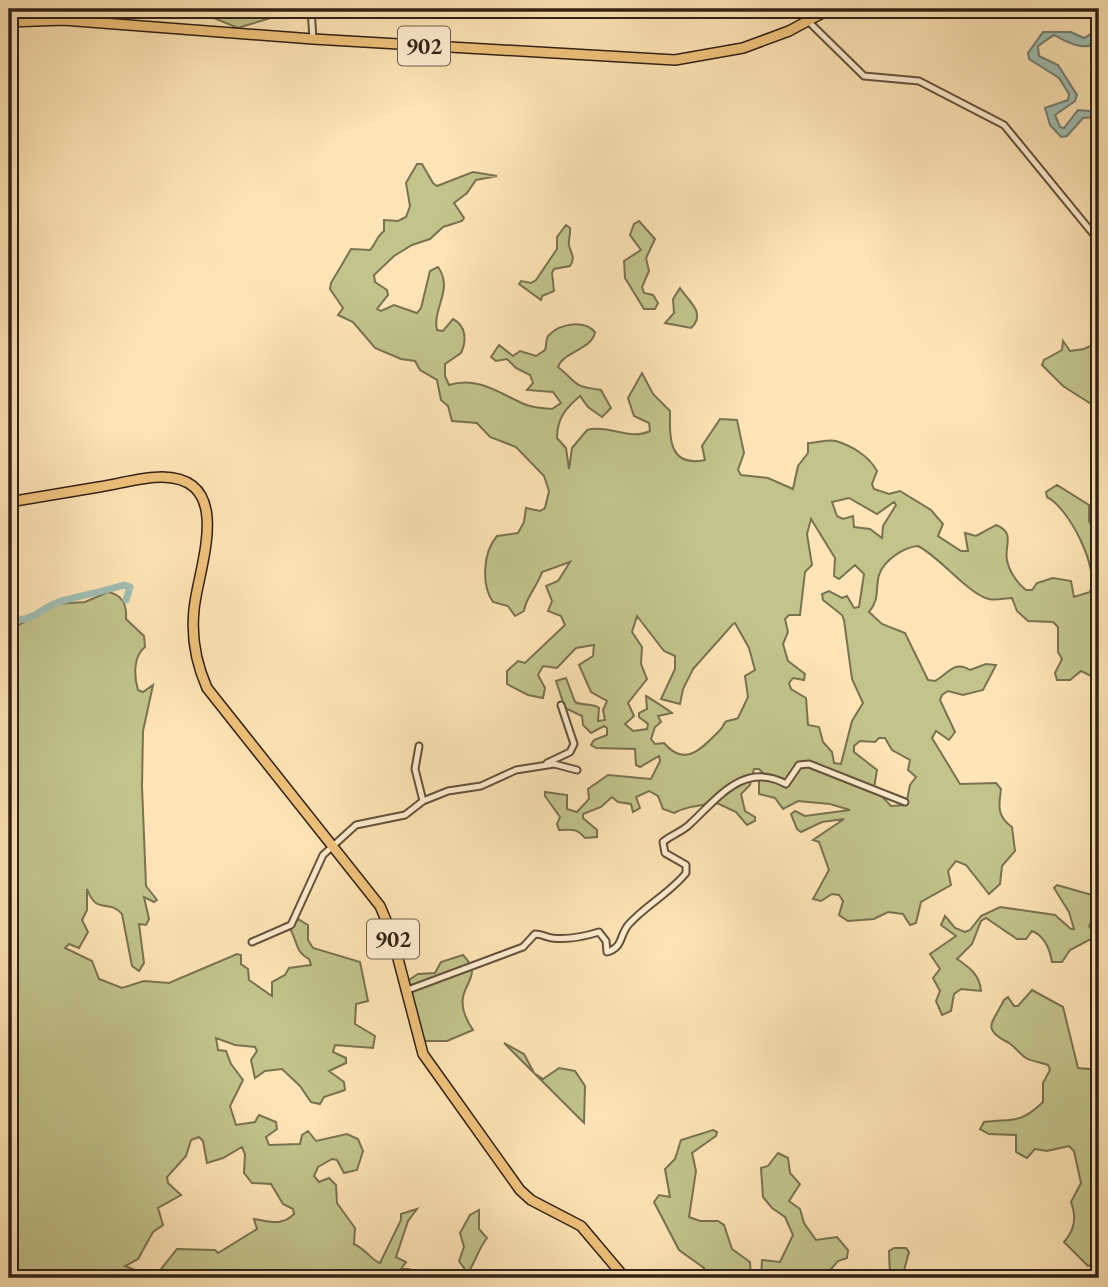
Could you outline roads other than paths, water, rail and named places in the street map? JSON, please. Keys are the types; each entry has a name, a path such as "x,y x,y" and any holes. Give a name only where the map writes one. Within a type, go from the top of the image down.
{"highway":[{"name":"902","path":"9,22 63,20 313,39 675,60 743,48 830,9"},
{"name":"902","path":"9,502 150,478 178,480 194,490 206,509 208,529 194,610 193,640 197,663 207,688 364,882 385,914 417,1041 427,1062 511,1179 531,1200 585,1230 612,1267 625,1278"}],"street":[{"path":"311,9 313,39"},
{"path":"808,21 864,76 919,81 1004,125 1099,241"},
{"path":"545,765 573,747 574,740 561,705"},
{"path":"419,746 415,769 424,801"},
{"path":"252,942 292,923 319,862 332,845 356,824 405,815 424,801 450,790 481,786 511,771 559,764 577,770"},
{"path":"405,991 520,948 535,934 554,938 569,935 585,938 599,932 606,941 606,951 611,952 622,942 626,927 686,873 686,865 665,853 663,842 681,832 713,800 739,783 764,775 786,784 799,765 809,764 905,802"}],"waterway":[{"path":"9,619 26,619 57,603 124,585 130,587 126,600"}]}
